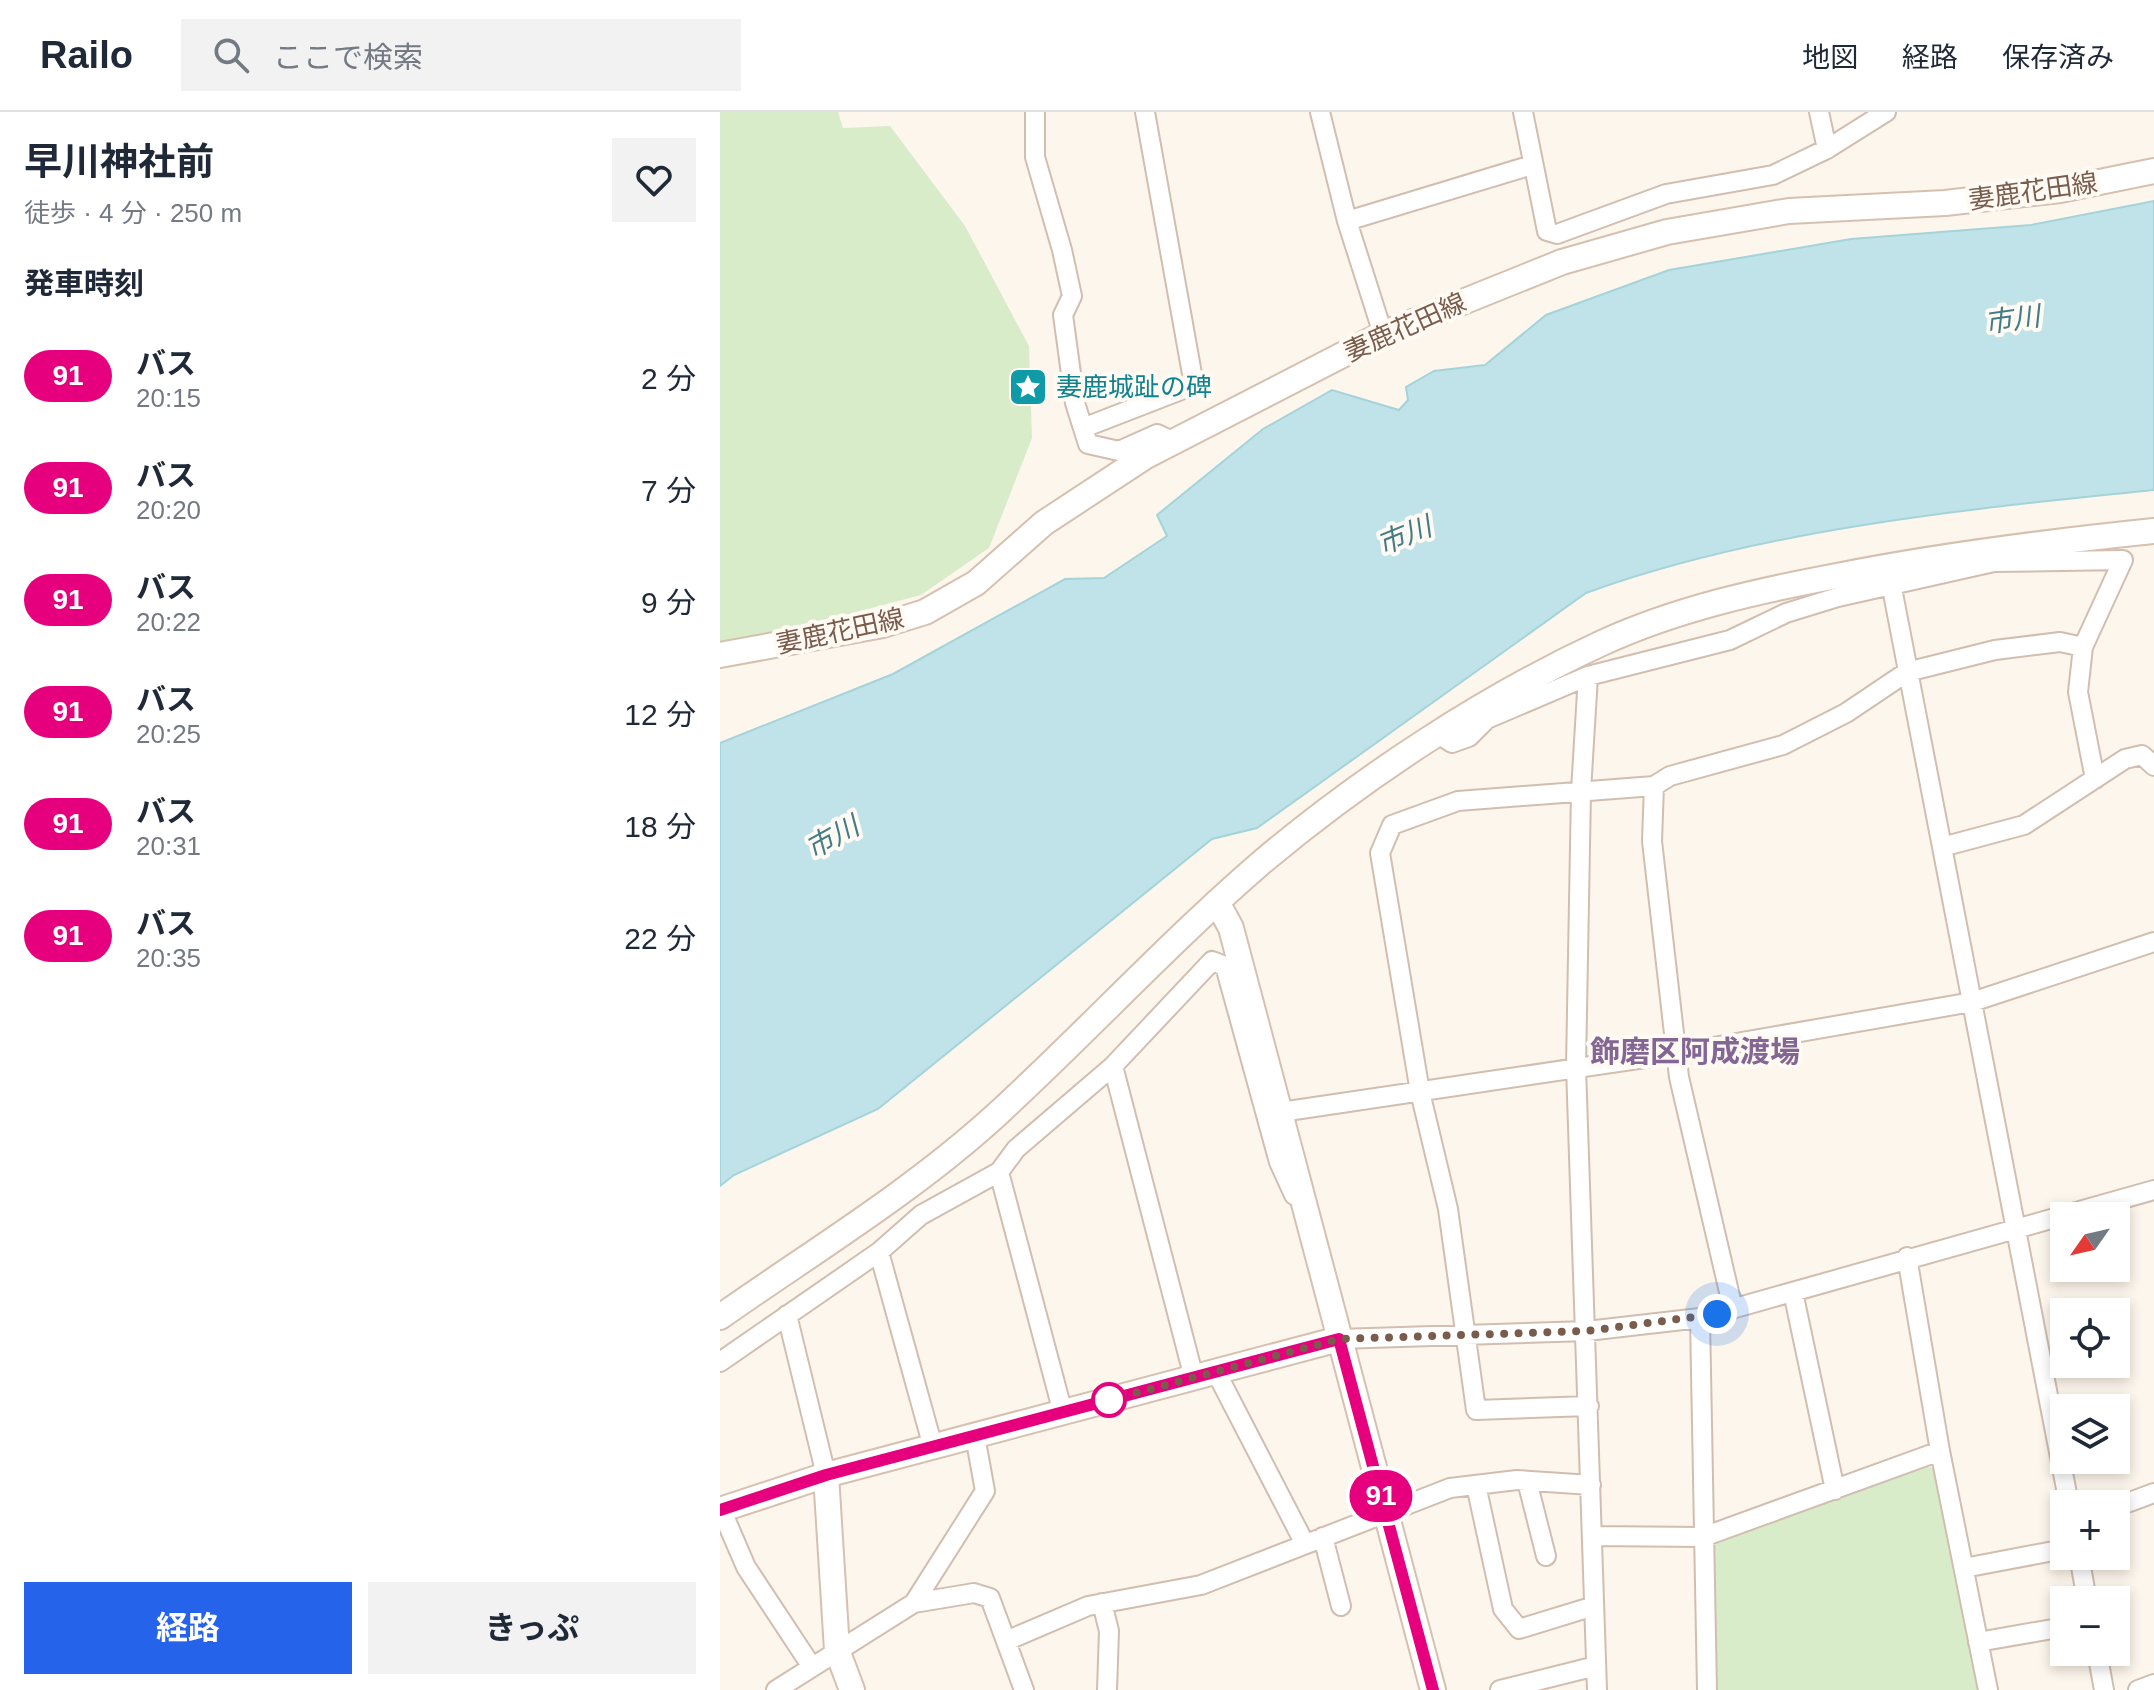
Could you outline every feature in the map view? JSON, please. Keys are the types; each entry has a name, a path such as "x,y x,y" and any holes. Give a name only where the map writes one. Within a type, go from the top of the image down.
{"street":[{"path":"1035,112 1035,157 1072,296 1063,315 1075,403 1088,444 1119,451 1157,434 1174,442"},
{"path":"1083,428 1194,385 1145,112"},
{"path":"1320,112 1347,221 1383,334"},
{"path":"1523,112 1547,231 1557,234 1666,194 1773,175 1827,149 1886,112"},
{"path":"1819,112 1827,149"},
{"path":"1347,221 1532,165"},
{"name":"妻鹿花田線","path":"720,655 883,625 925,612 976,583 1044,523 1103,482 1174,442 1383,334 1562,262 1680,230 1789,211 1945,203 2060,190 2154,171"},
{"path":"720,1317 929,1170 991,1120 1217,902 1316,820 1438,734 1536,676 1605,642 1695,608 1778,587 2154,531"},
{"path":"1438,734 1452,743 1469,737 1487,719 1588,676 1730,640 1786,613 1996,554 2123,560 2083,647 2078,692 2095,779"},
{"path":"1891,583 2066,1490"},
{"path":"1589,1406 1476,1410 1448,1209 1420,1092 1380,853 1392,825 1458,801 1654,786 1670,776 1783,745 1846,713 1907,672 1995,650 2060,642 2083,647"},
{"path":"1588,676 1581,791 1576,1067 1597,1690"},
{"path":"1942,847 2024,825 2125,759 2142,755 2154,766"},
{"path":"1654,786 1652,841 1679,1053 1679,1077 1733,1309"},
{"path":"1217,902 1231,928 1433,1690"},
{"path":"1281,1112 1679,1053 1972,1002 2154,942"},
{"path":"720,1362 879,1252 921,1215 999,1172 1016,1149 1113,1066 1212,961 1225,966 1279,1162 1319,1254"},
{"path":"1113,1066 1205,1375 1314,1541 1341,1606"},
{"path":"999,1172 1063,1413"},
{"path":"812,1667 746,1567 721,1510 826,1475 1339,1339 1587,1331 1700,1318 1907,1257 2154,1190"},
{"path":"879,1252 933,1447"},
{"path":"1907,1257 1940,1451 1988,1690"},
{"path":"1793,1292 1835,1490"},
{"path":"787,1315 826,1475 837,1650 852,1690"},
{"path":"1700,1318 1707,1690"},
{"path":"914,1603 985,1491 975,1436"},
{"path":"1592,1536 1703,1537 1940,1451"},
{"path":"1006,1641 1064,1614 1102,1603 1201,1585 1450,1488 1527,1481 1591,1485"},
{"path":"1527,1481 1546,1556"},
{"path":"1476,1485 1503,1609 1519,1629 1594,1606"},
{"path":"2130,1502 2154,1493"},
{"path":"1964,1568 2050,1552"},
{"path":"776,1690 914,1603 974,1593 990,1598 1024,1690"},
{"path":"1102,1603 1109,1631 1107,1690"},
{"path":"1978,1642 2050,1629"},
{"path":"1500,1690 1596,1666"},
{"path":"2100,1666 2104,1690"},
{"path":"2138,1690 2154,1684"}],"green space":[{"path":"720,112 838,112 843,128 890,126 965,226 1029,346 1032,438 989,548 921,595 750,640 720,644"},
{"path":"1925,1464 1935,1470 1979,1690 1714,1690 1711,1548 1720,1539"}],"water":[{"name":"市川","path":"2154,201 2154,490 1939,514 1794,537 1653,571 1586,593 1257,828 1212,839 878,1109 734,1175 720,1186 720,743 893,674 1065,579 1104,578 1167,536 1157,515 1263,429 1332,390 1399,410 1408,400 1406,387 1434,371 1485,365 1546,315 1669,270 1851,239 2031,225"}],"bus line":[{"name":"91","path":"720,1510 826,1475 1339,1339 1433,1690"}],"place":[{"name":"妻鹿城趾の碑","path":"1028,387"}],"district":[{"name":"飾磨区阿成渡場","path":"1695,1052"}],"route":[{"path":"1109,1400 1339,1339 1587,1331 1717,1314"}]}
